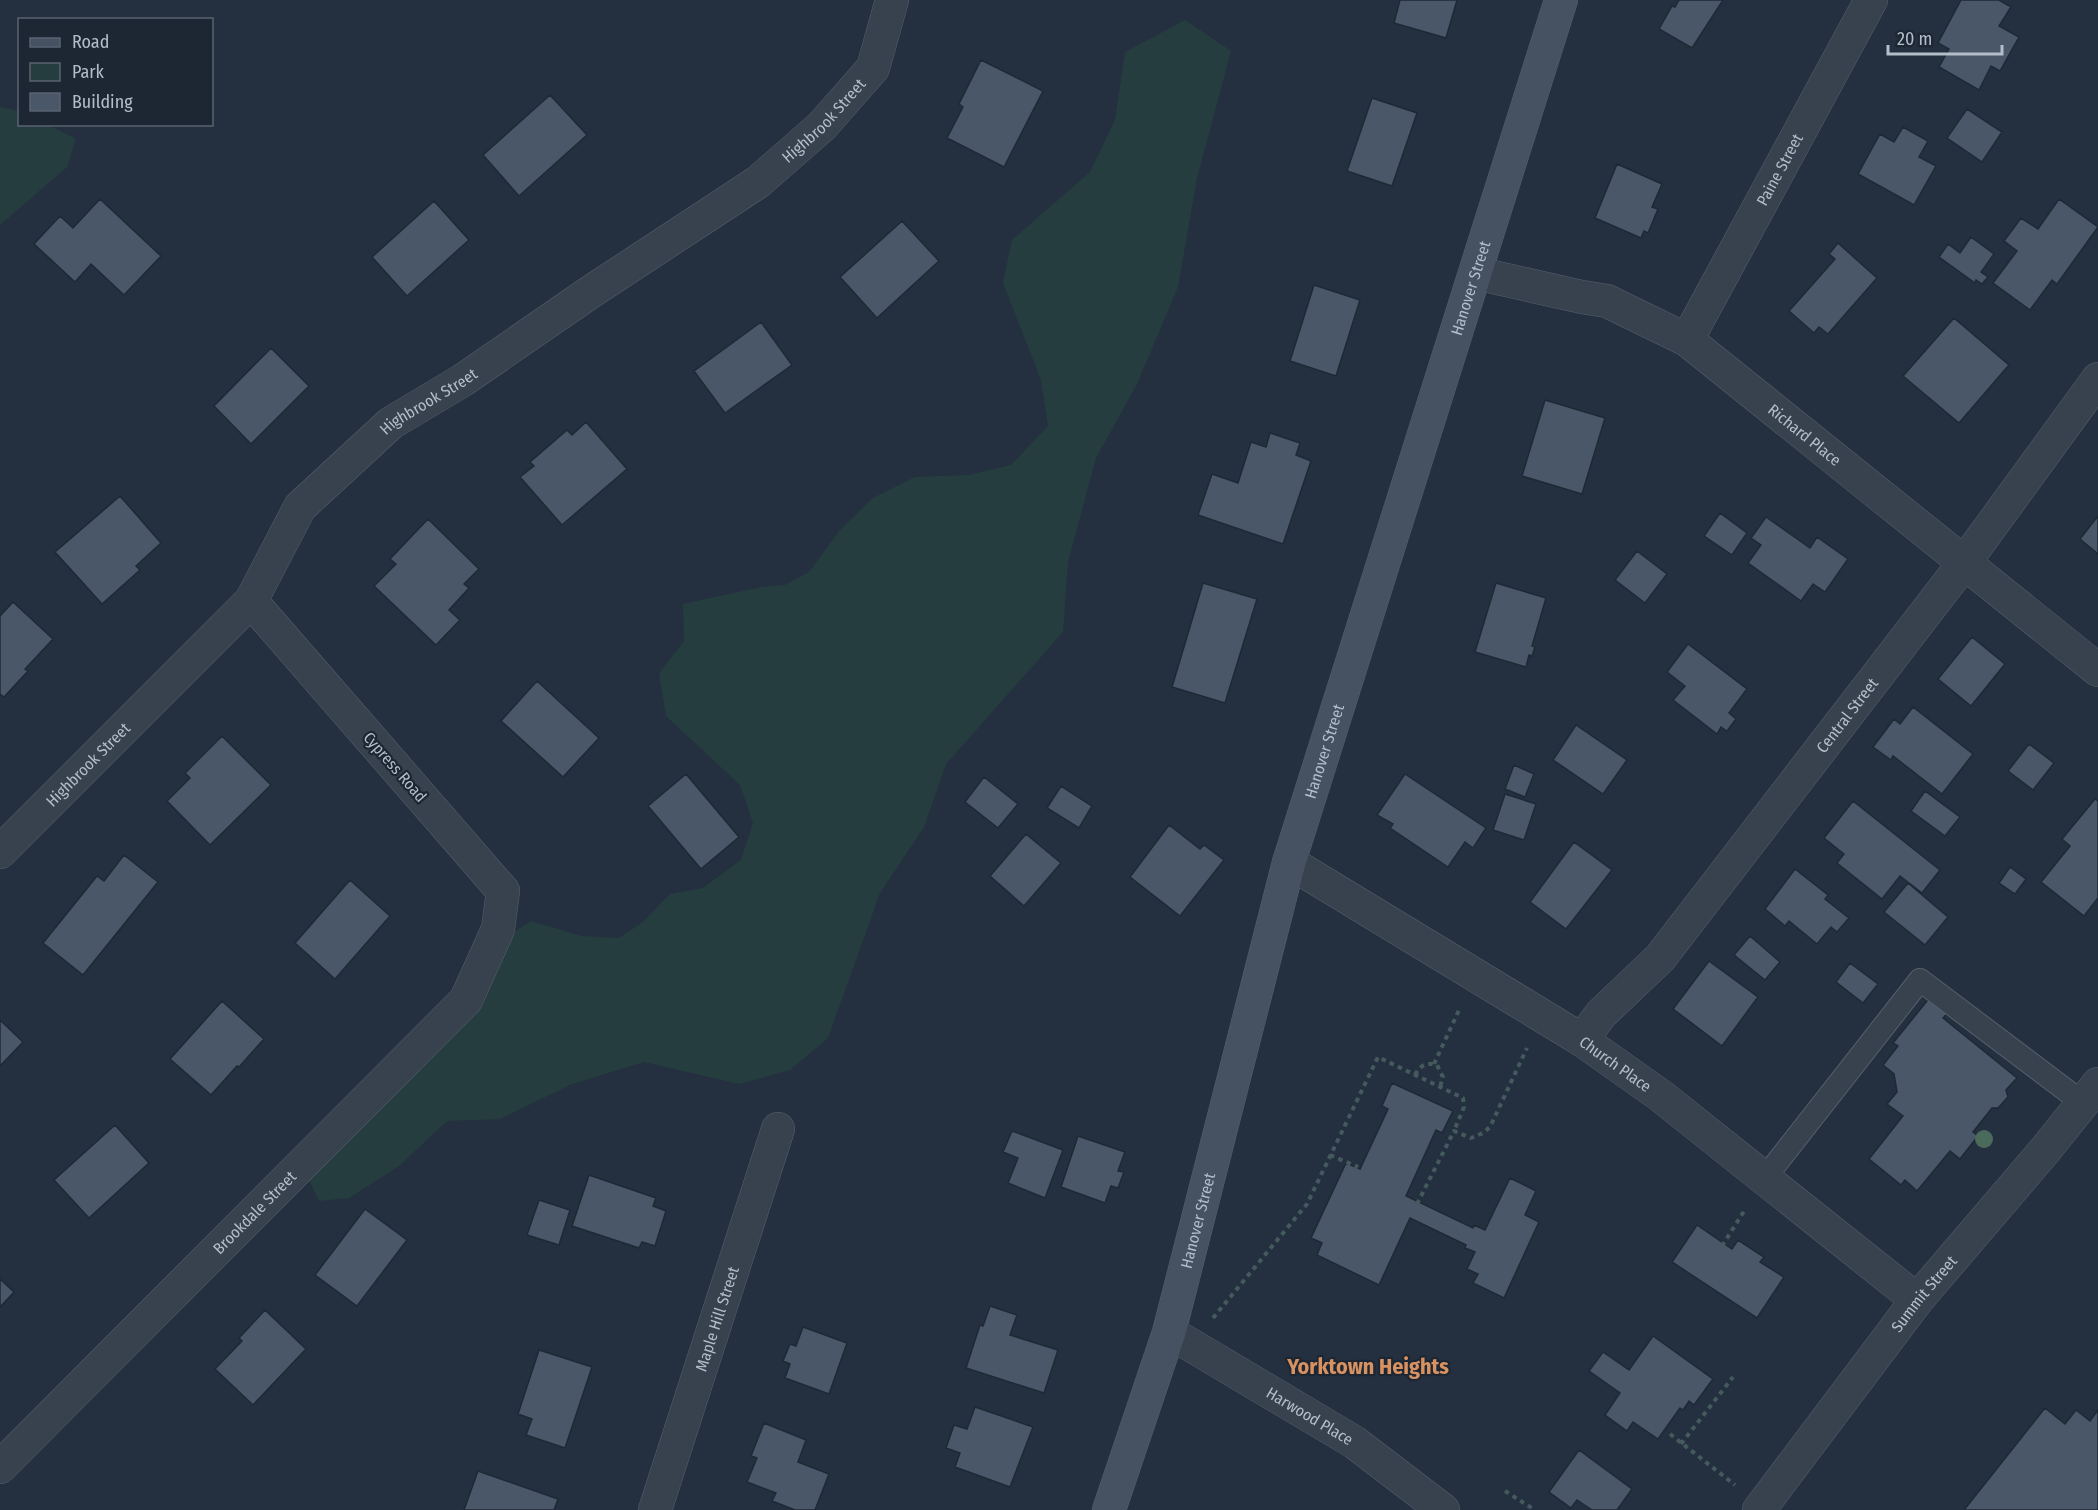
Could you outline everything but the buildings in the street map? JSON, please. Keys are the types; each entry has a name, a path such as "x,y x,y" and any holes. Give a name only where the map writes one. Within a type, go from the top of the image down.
{"street":[{"name":"Highbrook Street","path":"0,852 251,601 300,507 391,423 463,380 592,291 758,182 822,126 873,68 892,0"},
{"name":"Hanover Street","path":"1109,1510 1180,1338 1289,862 1561,0"},
{"name":"Paine Street","path":"1687,340 1871,0"},
{"name":"Richard Place","path":"1475,273 1607,301 1687,340 2098,670"},
{"name":"Central Street","path":"1582,1040 1601,1014 1660,958 1964,563 2098,379"},
{"name":"Cypress Road","path":"251,601 503,891 498,929 492,945"},
{"name":"Church Place","path":"1289,862 1582,1040 1661,1096 1917,1300"},
{"name":"Brookdale Street","path":"0,1467 466,1000 492,945"},
{"name":"Summit Street","path":"1760,1508 1917,1300 2090,1094"},
{"name":"Maple Hill Street","path":"655,1510 778,1129"},
{"name":"Harwood Place","path":"1180,1338 1354,1442 1443,1510"}],"lane":[{"path":"1764,1179 1920,980 2090,1094"}],"path":[{"path":"1434,1065 1475,976"},
{"path":"1454,1131 1471,1138 1490,1127 1517,1067 1544,1019"},
{"path":"1180,1338 1307,1204 1378,1057 1463,1098 1464,1107 1454,1131 1417,1204"},
{"path":"1415,1075 1422,1066 1430,1063 1437,1065 1443,1077 1440,1087"},
{"path":"1330,1155 1358,1167"},
{"path":"1722,1246 1764,1179"},
{"path":"1681,1444 1733,1377"},
{"path":"1670,1434 1760,1508"},
{"path":"1505,1491 1535,1510"}],"green space":[{"path":"1185,20 1231,51 1197,178 1178,287 1137,384 1096,458 1068,562 1063,632 946,764 924,827 880,893 828,1038 790,1070 739,1084 644,1062 572,1084 500,1119 447,1121 399,1166 349,1198 319,1201 308,1178 507,937 531,921 581,936 619,938 643,922 670,894 703,888 741,860 753,823 740,785 666,716 659,673 684,641 683,604 762,587 785,585 809,572 840,530 873,498 915,477 969,475 1011,465 1048,426 1041,380 1003,283 1012,240 1090,172 1115,120 1125,52"},
{"path":"0,107 18,111 18,126 51,126 76,139 67,167 0,225"}],"district":[{"name":"Yorktown Heights","path":"1368,1366"}]}
